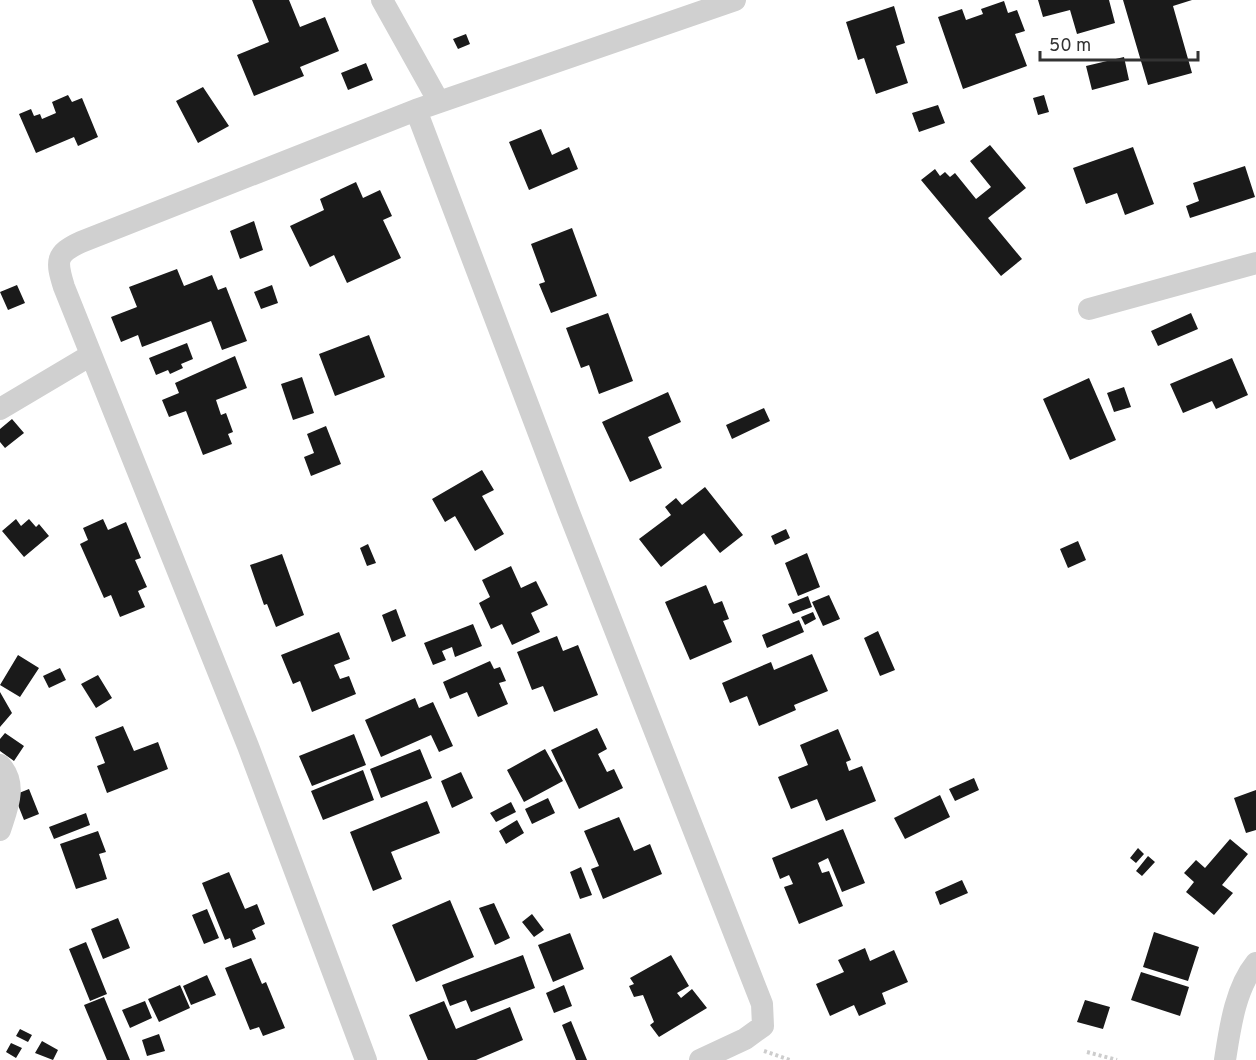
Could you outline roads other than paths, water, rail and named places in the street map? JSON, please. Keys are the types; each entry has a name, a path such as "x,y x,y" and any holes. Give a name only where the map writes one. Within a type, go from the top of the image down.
{"street":[{"path":"382,0 439,102"},
{"path":"366,1060 248,746 91,356 58,267 60,256 67,248 416,110 735,0"},
{"path":"416,110 568,510 762,1004 763,1026 745,1039 700,1060"},
{"path":"1089,309 1256,263"},
{"path":"0,409 91,356"},
{"path":"0,765 11,784 9,801 0,830"},
{"path":"1225,1060 1230,1025 1248,974 1256,963"}]}
